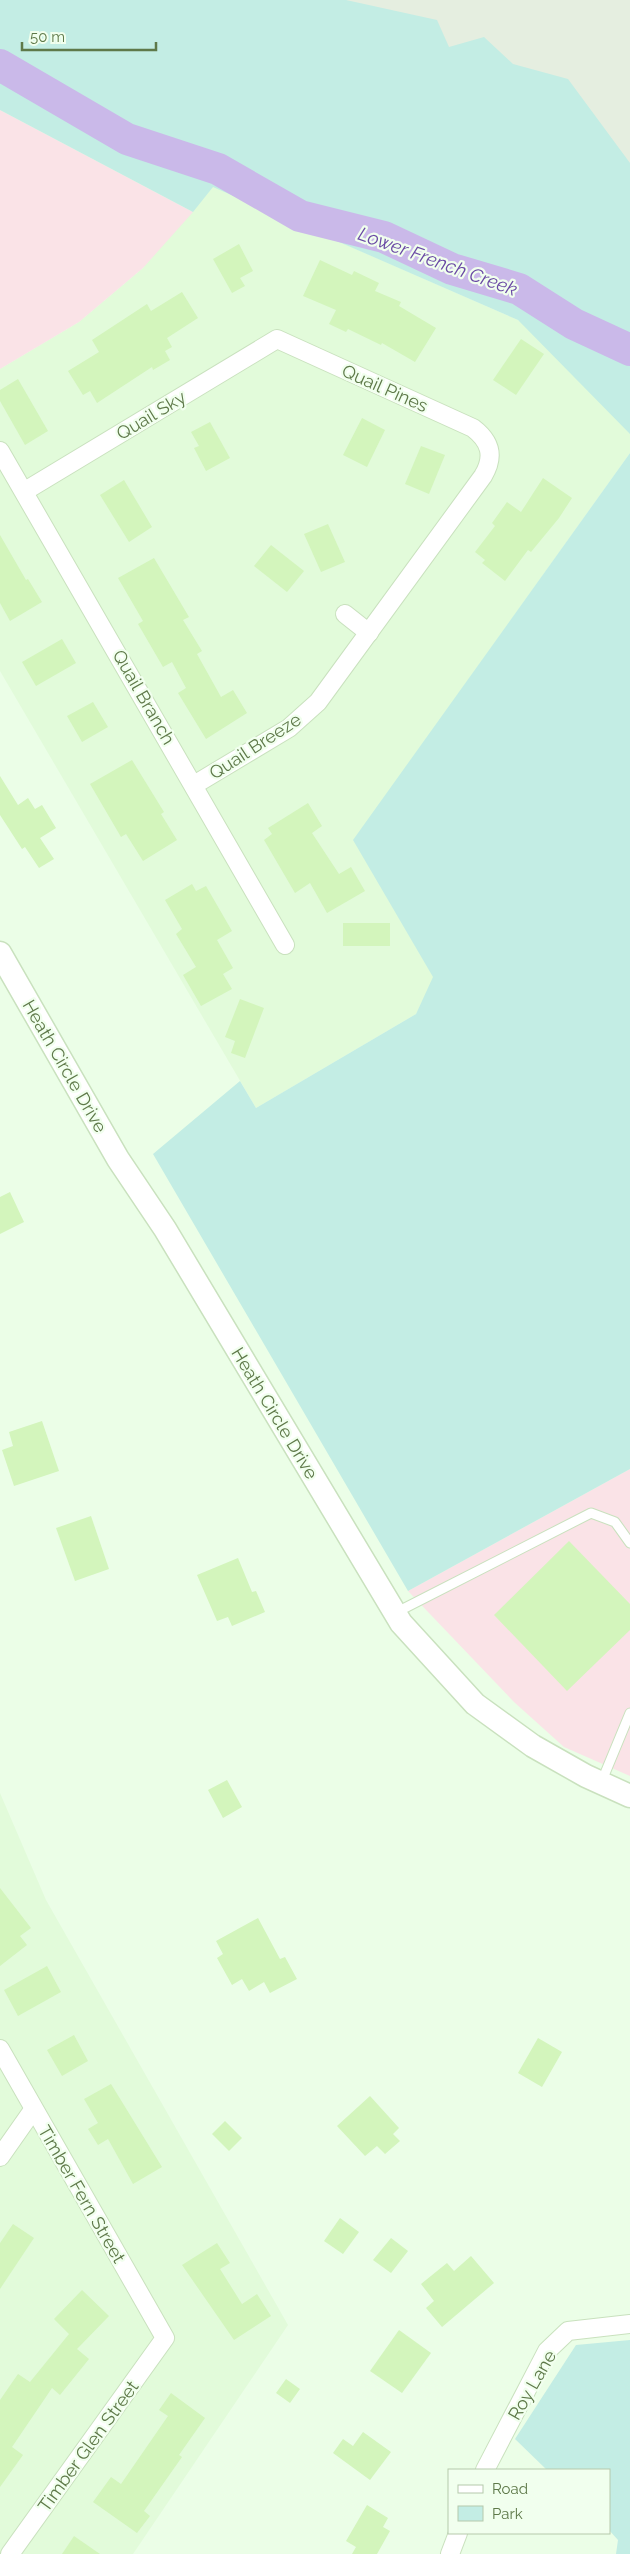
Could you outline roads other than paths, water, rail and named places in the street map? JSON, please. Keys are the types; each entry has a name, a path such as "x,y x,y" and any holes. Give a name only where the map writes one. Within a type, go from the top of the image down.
{"street":[{"name":"Quail Pines","path":"276,339 473,428 489,444"},
{"name":"Quail Sky","path":"25,491 276,339"},
{"name":"Quail Breeze","path":"194,785 273,739 304,716 331,686 483,476 490,458 489,444"},
{"name":"Quail Branch","path":"0,451 25,491 285,945"},
{"path":"345,614 369,634"},
{"name":"Heath Circle Drive","path":"0,953 118,1159 165,1229 395,1613 435,1662 475,1704 533,1746 600,1783 630,1796"},
{"name":"Timber Fern Street","path":"0,2049 33,2110 165,2338"},
{"path":"0,2157 33,2110"},
{"name":"Roy Lane","path":"486,2469 547,2351 568,2332 630,2324"},
{"name":"Timber Glen Street","path":"10,2554 165,2338"},
{"path":"450,2554 458,2534"}],"lane":[{"path":"395,1613 590,1513 615,1522 630,1543"},
{"path":"600,1783 630,1713"}],"waterway":[{"name":"Lower French Creek","path":"0,65 127,139 218,169 300,216 384,237 452,269 519,289 574,324 630,350"}]}
